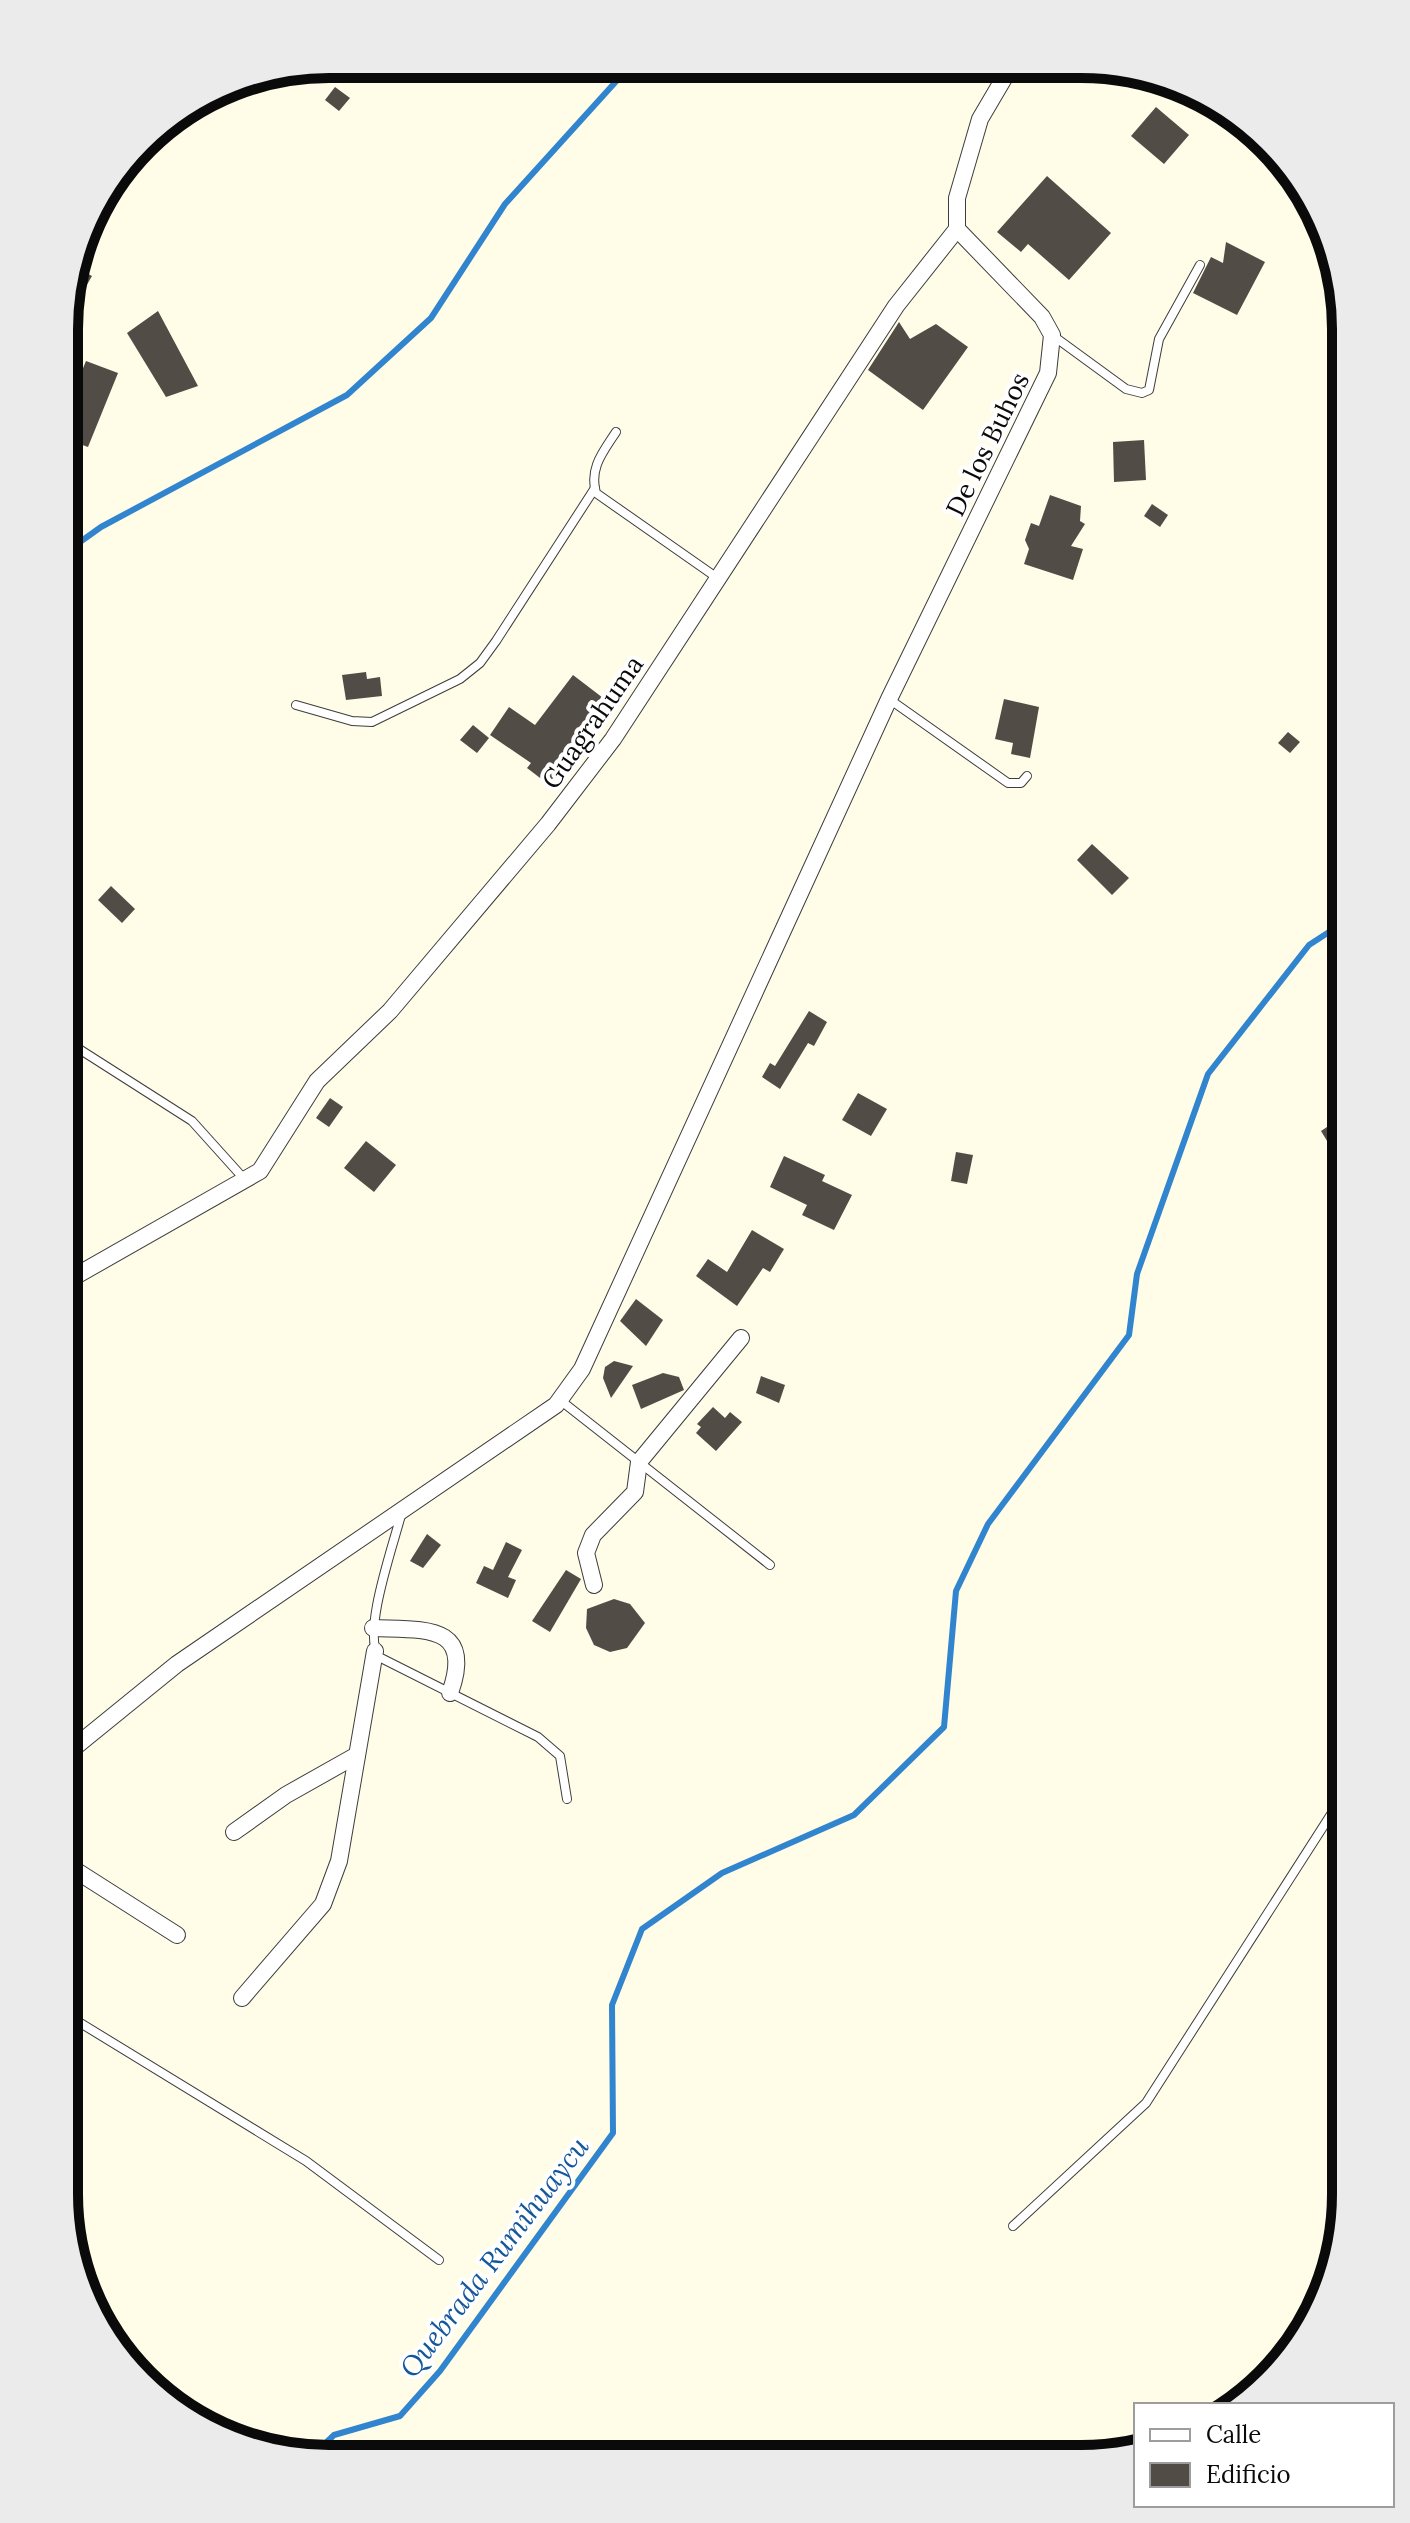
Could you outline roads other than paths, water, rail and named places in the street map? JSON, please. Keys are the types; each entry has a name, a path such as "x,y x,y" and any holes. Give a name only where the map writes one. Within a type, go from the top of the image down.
{"street":[{"path":"1004,78 980,119 957,198 957,229 1042,317 1052,335"},
{"name":"Guagrahuma","path":"78,1274 187,1210 247,1181 272,1156 317,1081 390,1011 548,824 613,739 716,577 896,306 957,229"},
{"name":"De los Buhos","path":"560,1400 582,1369 889,699 1035,404 1048,373 1052,335"},
{"path":"594,1585 586,1553 593,1535 635,1492 639,1462 741,1338"},
{"path":"78,1744 177,1664 560,1400"},
{"path":"373,1628 435,1630 444,1635 457,1653 458,1661 450,1693"},
{"path":"242,1998 323,1904 339,1861 375,1651"},
{"path":"234,1832 286,1795 357,1755"},
{"path":"78,1872 177,1935"}],"lane":[{"path":"1052,335 1126,389 1142,393 1149,390 1159,339 1200,265"},
{"path":"616,432 596,463 592,479 595,488 610,503 716,577"},
{"path":"296,705 352,721 372,722 460,679 480,663 496,641 595,488"},
{"path":"889,699 1008,783 1021,783 1027,776"},
{"path":"78,1048 192,1121 247,1181"},
{"path":"560,1400 770,1565"},
{"path":"402,1510 373,1628 375,1651 379,1657 538,1737 560,1756 567,1799"},
{"path":"1013,2226 1146,2103 1331,1814"},
{"path":"78,2022 306,2161 439,2260"}],"waterway":[{"path":"78,543 101,527 347,395 431,318 505,204 619,78"},
{"name":"Quebrada Rumihuaycu","path":"324,2445 334,2435 400,2416 440,2371 613,2133 612,2005 642,1929 722,1873 854,1815 944,1727 956,1591 988,1524 1129,1335 1137,1274 1208,1074 1309,945 1332,930"}]}
